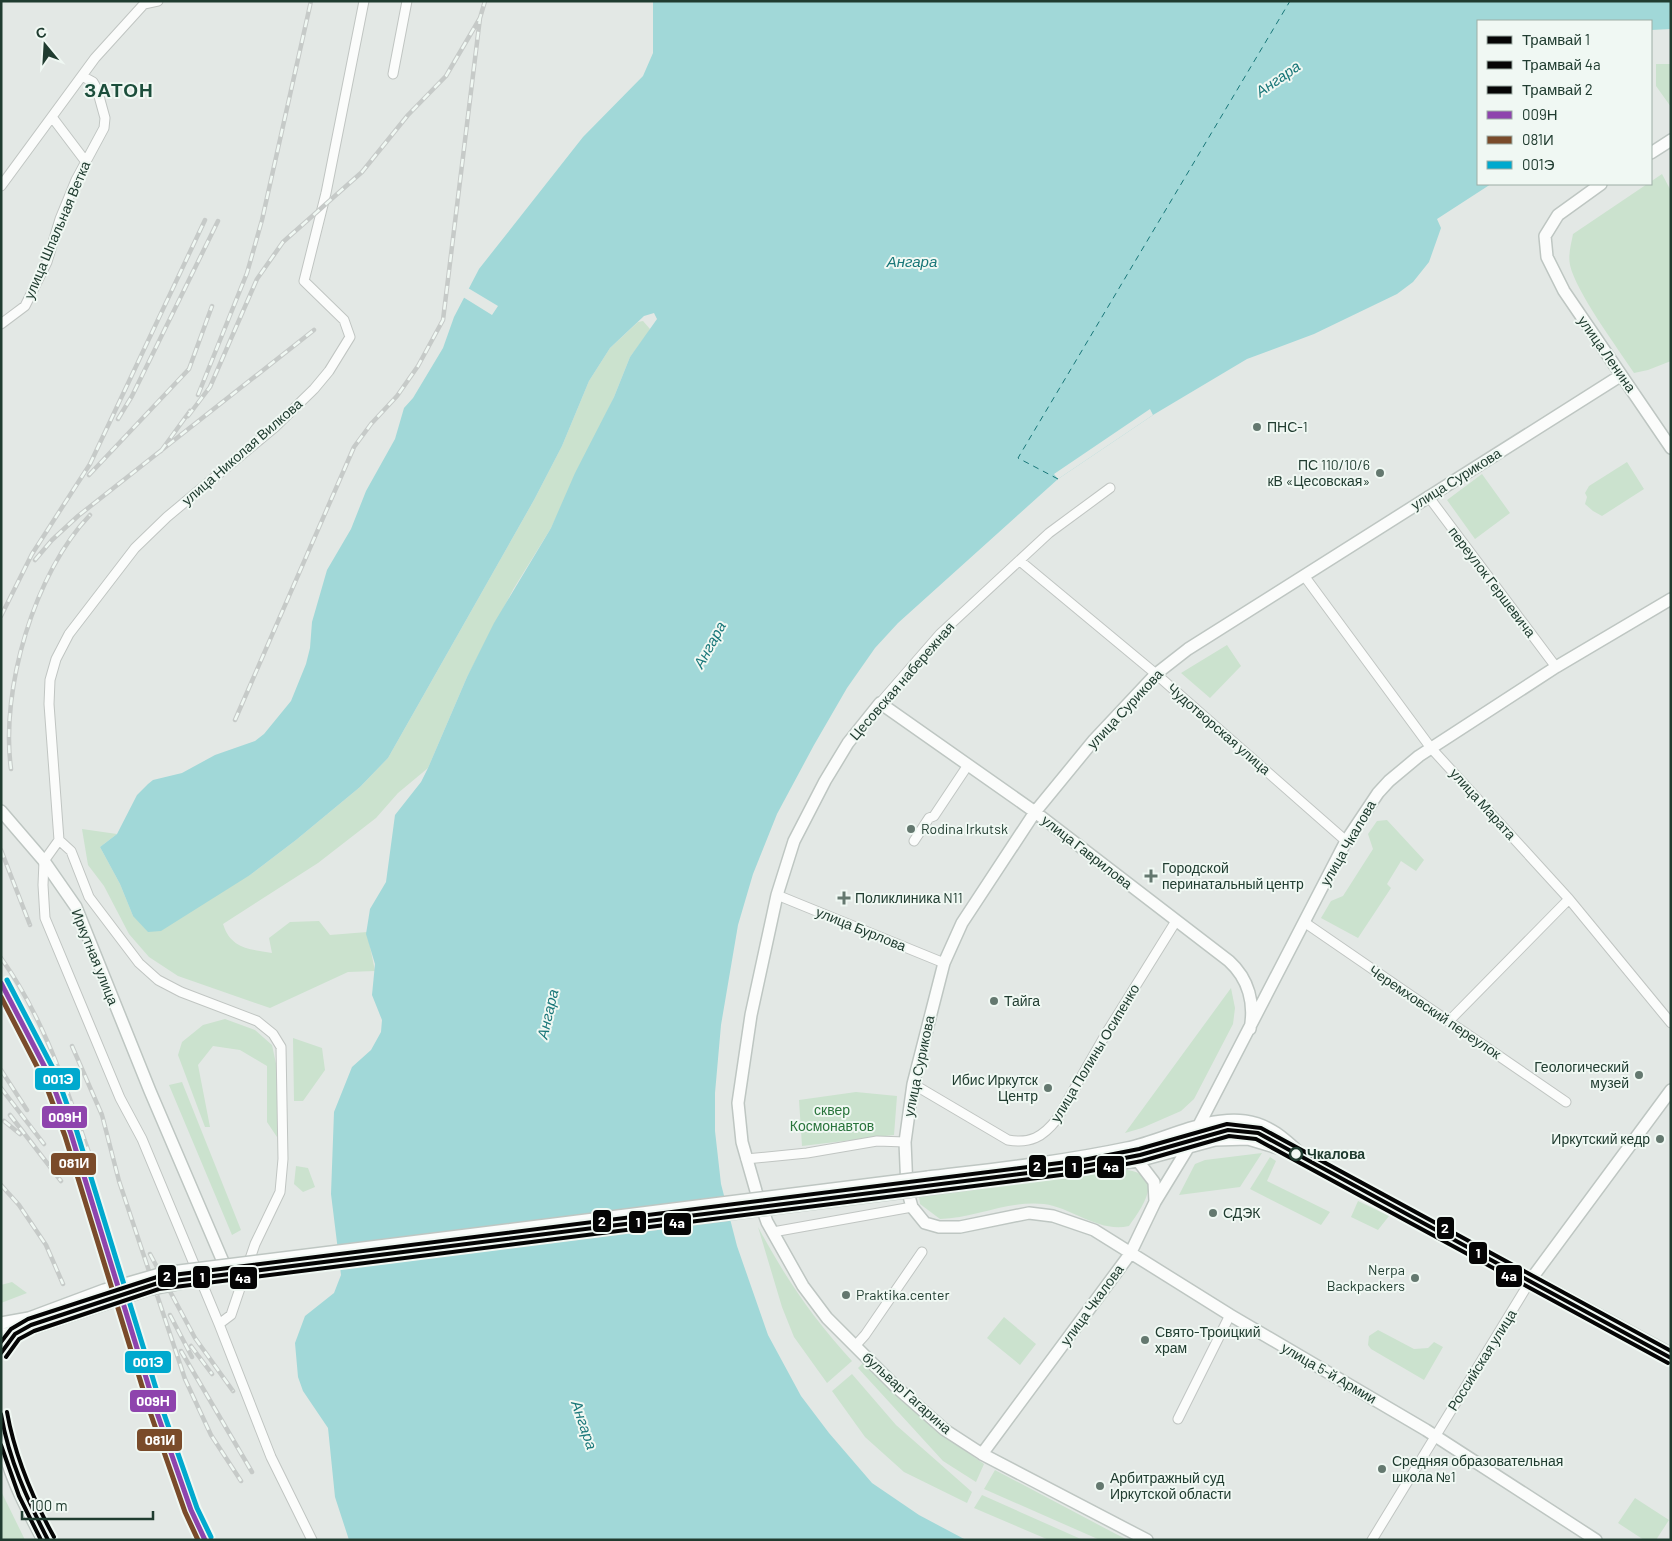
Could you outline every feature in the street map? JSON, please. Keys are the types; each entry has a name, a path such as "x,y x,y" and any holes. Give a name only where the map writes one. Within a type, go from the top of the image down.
{"main road":[{"path":"1652,152 1671,140"},
{"name":"улица Ленина","path":"1599,185 1558,215 1545,236 1547,257 1561,285 1620,376 1641,402 1671,448"},
{"name":"улица Сурикова","path":"912,1207 907,1189 906,1142 913,1084 944,963 962,923 1035,812 1094,740 1156,674 1188,649 1305,577 1428,496 1620,376"},
{"name":"улица Чкалова","path":"1174,1151 1184,1145 1198,1127 1346,841 1360,818 1389,781 1431,748 1556,667 1671,599"},
{"name":"улица Гаврилова","path":"880,703 1035,812 1238,969 1251,999 1253,1013 1250,1029"},
{"name":"Цесовская набережная","path":"770,1227 746,1159 742,1142 738,1103 751,1015 778,895 794,841 825,781 848,743 880,703"},
{"name":"Иркутная улица","path":"1,812 44,861 76,907 150,1090 224,1264"},
{"name":"Российская улица","path":"1532,1278 1671,1090"},
{"path":"31,1323 74,1300 143,1278 224,1264 535,1227 1083,1157 1130,1147 1198,1127 1226,1121 1244,1121 1275,1131 1302,1155"},
{"path":"2,1327 31,1323 147,1290 193,1281 1138,1161 1215,1140 1248,1139 1302,1155 1671,1354"},
{"name":"улица Чкалова","path":"982,1454 1130,1254 1155,1202 1188,1148"},
{"path":"1138,1161 1154,1182 1155,1202"},
{"name":"улица 5-й Армии","path":"912,1207 918,1217 926,1224 939,1227 960,1226 1028,1214 1053,1216 1094,1230 1230,1315 1435,1436 1596,1540"},
{"name":"бульвар Гагарина","path":"770,1227 803,1286 828,1318 895,1386 945,1430 982,1454 1147,1540"},
{"path":"1,1436 7,1460 18,1489 44,1540"}],"street":[{"path":"1,186 95,58 144,4 158,1"},
{"name":"улица Николая Вилкова","path":"59,840 49,704 50,680 56,659 69,634 134,548 167,517 276,427 329,371 350,337 344,320 304,282 326,193 364,1"},
{"path":"393,74 408,1"},
{"name":"улица Шпальная Ветка","path":"1,324 25,306 46,262 60,219 104,128 105,118 97,89 93,82 82,76"},
{"path":"52,117 86,162"},
{"name":"Цесовская набережная","path":"880,703 940,634 1049,533 1110,488"},
{"name":"переулок Гершевича","path":"1428,496 1556,667"},
{"name":"Чудотворская улица","path":"1020,561 1156,674 1346,841"},
{"name":"улица Марата","path":"1305,577 1431,748 1569,899 1671,1023"},
{"path":"914,841 929,818 934,816 968,765"},
{"path":"220,1324 231,1315 254,1244 280,1192 283,1159 281,1047 273,1034 257,1021 181,992 158,980 140,963 89,897 71,851 59,840 44,861 42,885 45,918 120,1098 142,1139 220,1324 270,1457 312,1540"},
{"name":"улица Бурлова","path":"778,895 944,963"},
{"path":"1449,1021 1569,899"},
{"name":"улица Полины Осипенко","path":"913,1084 1008,1140 1020,1142 1037,1139 1048,1132 1057,1119 1106,1032 1176,921"},
{"name":"Черемховский переулок","path":"1304,922 1566,1102"},
{"path":"746,1159 807,1153 877,1141 906,1142"},
{"path":"770,1227 912,1207"},
{"path":"855,1346 866,1335 922,1252"},
{"name":"Российская улица","path":"1372,1540 1532,1278"},
{"path":"1178,1419 1230,1315"}],"green space":[{"path":"1656,64 1671,64 1671,107 1656,86"},
{"path":"1662,174 1671,191 1671,361 1634,373 1580,290 1570,265 1569,257 1573,234 1646,185 1652,185 1652,181"},
{"path":"643,321 650,329 630,357 614,397 551,528 514,588 467,677 428,768 398,793 376,818 318,863 223,924 226,932 236,943 248,949 272,953 269,938 290,922 319,921 330,935 367,932 375,971 348,972 270,1008 178,976 149,957 129,934 104,886 88,865 82,829 117,834 100,847 120,884 133,916 250,875 360,787 388,758 534,500 562,446 589,381 610,348 638,322"},
{"path":"1627,462 1644,489 1602,516 1593,511 1585,504 1587,497 1585,493 1589,486"},
{"path":"1482,474 1510,513 1475,539 1447,500"},
{"path":"1227,645 1241,666 1210,698 1181,673"},
{"path":"1387,820 1424,860 1416,871 1401,861 1387,884 1391,888 1358,938 1321,918 1331,901 1343,896 1373,849 1368,834 1377,821"},
{"path":"1231,988 1235,1008 1233,1024 1194,1099 1181,1111 1142,1128 1125,1133"},
{"path":"225,1019 255,1030 272,1045 278,1073 279,1129 277,1137 267,1122 267,1066 240,1050 213,1046 198,1065 210,1127 205,1127 178,1055 182,1042 203,1025"},
{"path":"293,1038 322,1048 325,1070 303,1101 294,1101"},
{"path":"182,1082 241,1230 232,1235 169,1085"},
{"name":"сквер Космонавтов","path":"856,1092 897,1096 894,1135 802,1146 799,1100"},
{"path":"1262,1153 1240,1187 1179,1195 1195,1164 1205,1160"},
{"path":"1270,1157 1276,1161 1267,1181 1330,1212 1321,1225 1250,1189"},
{"path":"296,1166 308,1168 315,1187 303,1192 294,1184"},
{"path":"1127,1170 1139,1173 1146,1179 1148,1185 1144,1202 1129,1226 1107,1226 1055,1206 1044,1204 1031,1203 966,1216 940,1219 920,1204 919,1197"},
{"path":"1358,1201 1389,1216 1378,1230 1351,1217"},
{"path":"758,1227 801,1297 824,1329 852,1361 827,1383 794,1337 782,1307"},
{"path":"12,1282 27,1293 1,1303 1,1285"},
{"path":"1004,1317 1036,1344 1020,1365 987,1338"},
{"path":"1378,1330 1414,1349 1428,1348 1434,1342 1443,1347 1424,1380 1371,1349 1368,1345 1369,1336"},
{"path":"863,1363 941,1434 984,1464 976,1482 943,1461 858,1368"},
{"path":"852,1374 896,1425 972,1492 967,1503 904,1472 865,1437 832,1391"},
{"path":"995,1470 1128,1540 1100,1540 984,1489"},
{"path":"1,1491 25,1540 1,1540"},
{"path":"982,1495 1083,1540 1049,1540 974,1508"},
{"path":"1635,1498 1669,1520 1656,1540 1644,1540 1618,1523"}],"water":[{"name":"Ангара","path":"653,1 1671,1 1671,29 1652,30 1652,20 1477,20 1477,185 1489,185 1437,219 1441,228 1429,262 1413,282 1397,294 1314,334 1247,359 1153,415 1058,479 898,623 875,648 847,688 777,814 753,874 738,925 721,1025 715,1093 715,1131 721,1184 737,1246 768,1335 801,1396 829,1433 872,1483 919,1515 966,1540 349,1540 335,1497 328,1428 303,1391 298,1377 295,1343 305,1316 334,1293 341,1275 331,1194 334,1112 352,1067 371,1050 381,1032 382,1020 372,995 375,964 366,934 370,909 386,882 395,815 421,782 467,677 494,623 551,528 575,473 614,397 630,357 657,319 654,313 644,316 610,348 589,381 562,446 534,500 388,758 360,787 250,875 161,931 148,932 133,916 120,884 100,847 117,834 137,795 153,780 182,773 215,755 255,741 264,734 291,701 306,664 310,648 312,622 327,570 351,529 366,491 395,439 404,408 413,398 443,348 454,317 479,269 583,137 643,76 653,53"}],"pier":[{"path":"468,288 498,306 492,315 463,297"},
{"path":"1150,409 1153,415 1058,479 1054,474"}],"ferry route":[{"path":"1058,479 1018,458 1290,1"}],"railway":[{"path":"198,395 247,273 262,220 311,1"},
{"path":"188,416 210,387 257,279 283,242 362,172 408,115 446,76 480,18 485,1"},
{"path":"235,720 354,447 371,424 397,396 418,366 443,320 480,18"},
{"path":"1,616 32,554 90,464 205,220"},
{"path":"118,419 132,396 218,221"},
{"path":"89,475 189,369 212,306"},
{"path":"35,560 52,540 78,516 314,330"},
{"path":"161,451 190,411"},
{"path":"11,769 9,737 11,704 26,633 38,599 53,567 70,539 90,515"},
{"path":"1,850 30,925"},
{"path":"1,958 17,981 43,1031 64,1082 92,1161"},
{"path":"72,1046 102,1115 119,1181 185,1379 211,1435 241,1481"},
{"path":"1,1070 27,1110"},
{"path":"1,1088 44,1144"},
{"path":"10,1115 61,1181"},
{"path":"4,1121 20,1134"},
{"path":"1,1185 19,1205 46,1245 63,1284"},
{"path":"150,1254 195,1338 233,1391"},
{"path":"170,1315 192,1357"},
{"path":"191,1346 212,1374"},
{"path":"181,1351 252,1472"}],"tram line":[{"name":"2","path":"1,1342 11,1329 28,1319 157,1277 1083,1160 1139,1149 1227,1124 1261,1128 1671,1351"},
{"name":"1","path":"1,1353 15,1334 31,1325 158,1283 1084,1166 1140,1155 1228,1130 1258,1133 1671,1358"},
{"name":"4a","path":"6,1357 19,1339 34,1331 159,1289 1085,1172 1142,1161 1229,1136 1256,1139 1668,1363"},
{"name":"2","path":"7,1412 10,1429 25,1476 54,1537"},
{"name":"1","path":"1,1414 14,1463 48,1540"},
{"name":"4a","path":"1,1445 19,1496 41,1540"}],"transit line":[{"name":"001Э","path":"7,980 56,1074 77,1132 162,1408 197,1508 211,1537"},
{"name":"009Н","path":"1,983 50,1077 71,1134 156,1410 191,1510 205,1540"},
{"name":"081И","path":"1,997 44,1080 65,1136 150,1412 185,1512 198,1540"}],"place":[{"name":"ПНС-1","path":"1257,427"},
{"name":"ПС 110/10/6 кВ «Цесовская»","path":"1380,473"},
{"name":"Rodina Irkutsk","path":"911,829"},
{"name":"Городской перинатальный центр","path":"1151,876"},
{"name":"Поликлиника N11","path":"844,898"},
{"name":"Тайга","path":"994,1001"},
{"name":"Геологический музей","path":"1639,1075"},
{"name":"Ибис Иркутск Центр","path":"1048,1088"},
{"name":"Иркутский кедр","path":"1660,1139"},
{"name":"Чкалова","path":"1296,1154"},
{"name":"СДЭК","path":"1213,1213"},
{"name":"Nerpa Backpackers","path":"1415,1278"},
{"name":"Praktika.center","path":"846,1295"},
{"name":"Свято-Троицкий храм","path":"1145,1340"},
{"name":"Средняя образовательная школа №1","path":"1382,1469"},
{"name":"Арбитражный суд Иркутской области","path":"1100,1486"}],"district":[{"name":"ЗАТОН","path":"119,90"}]}
